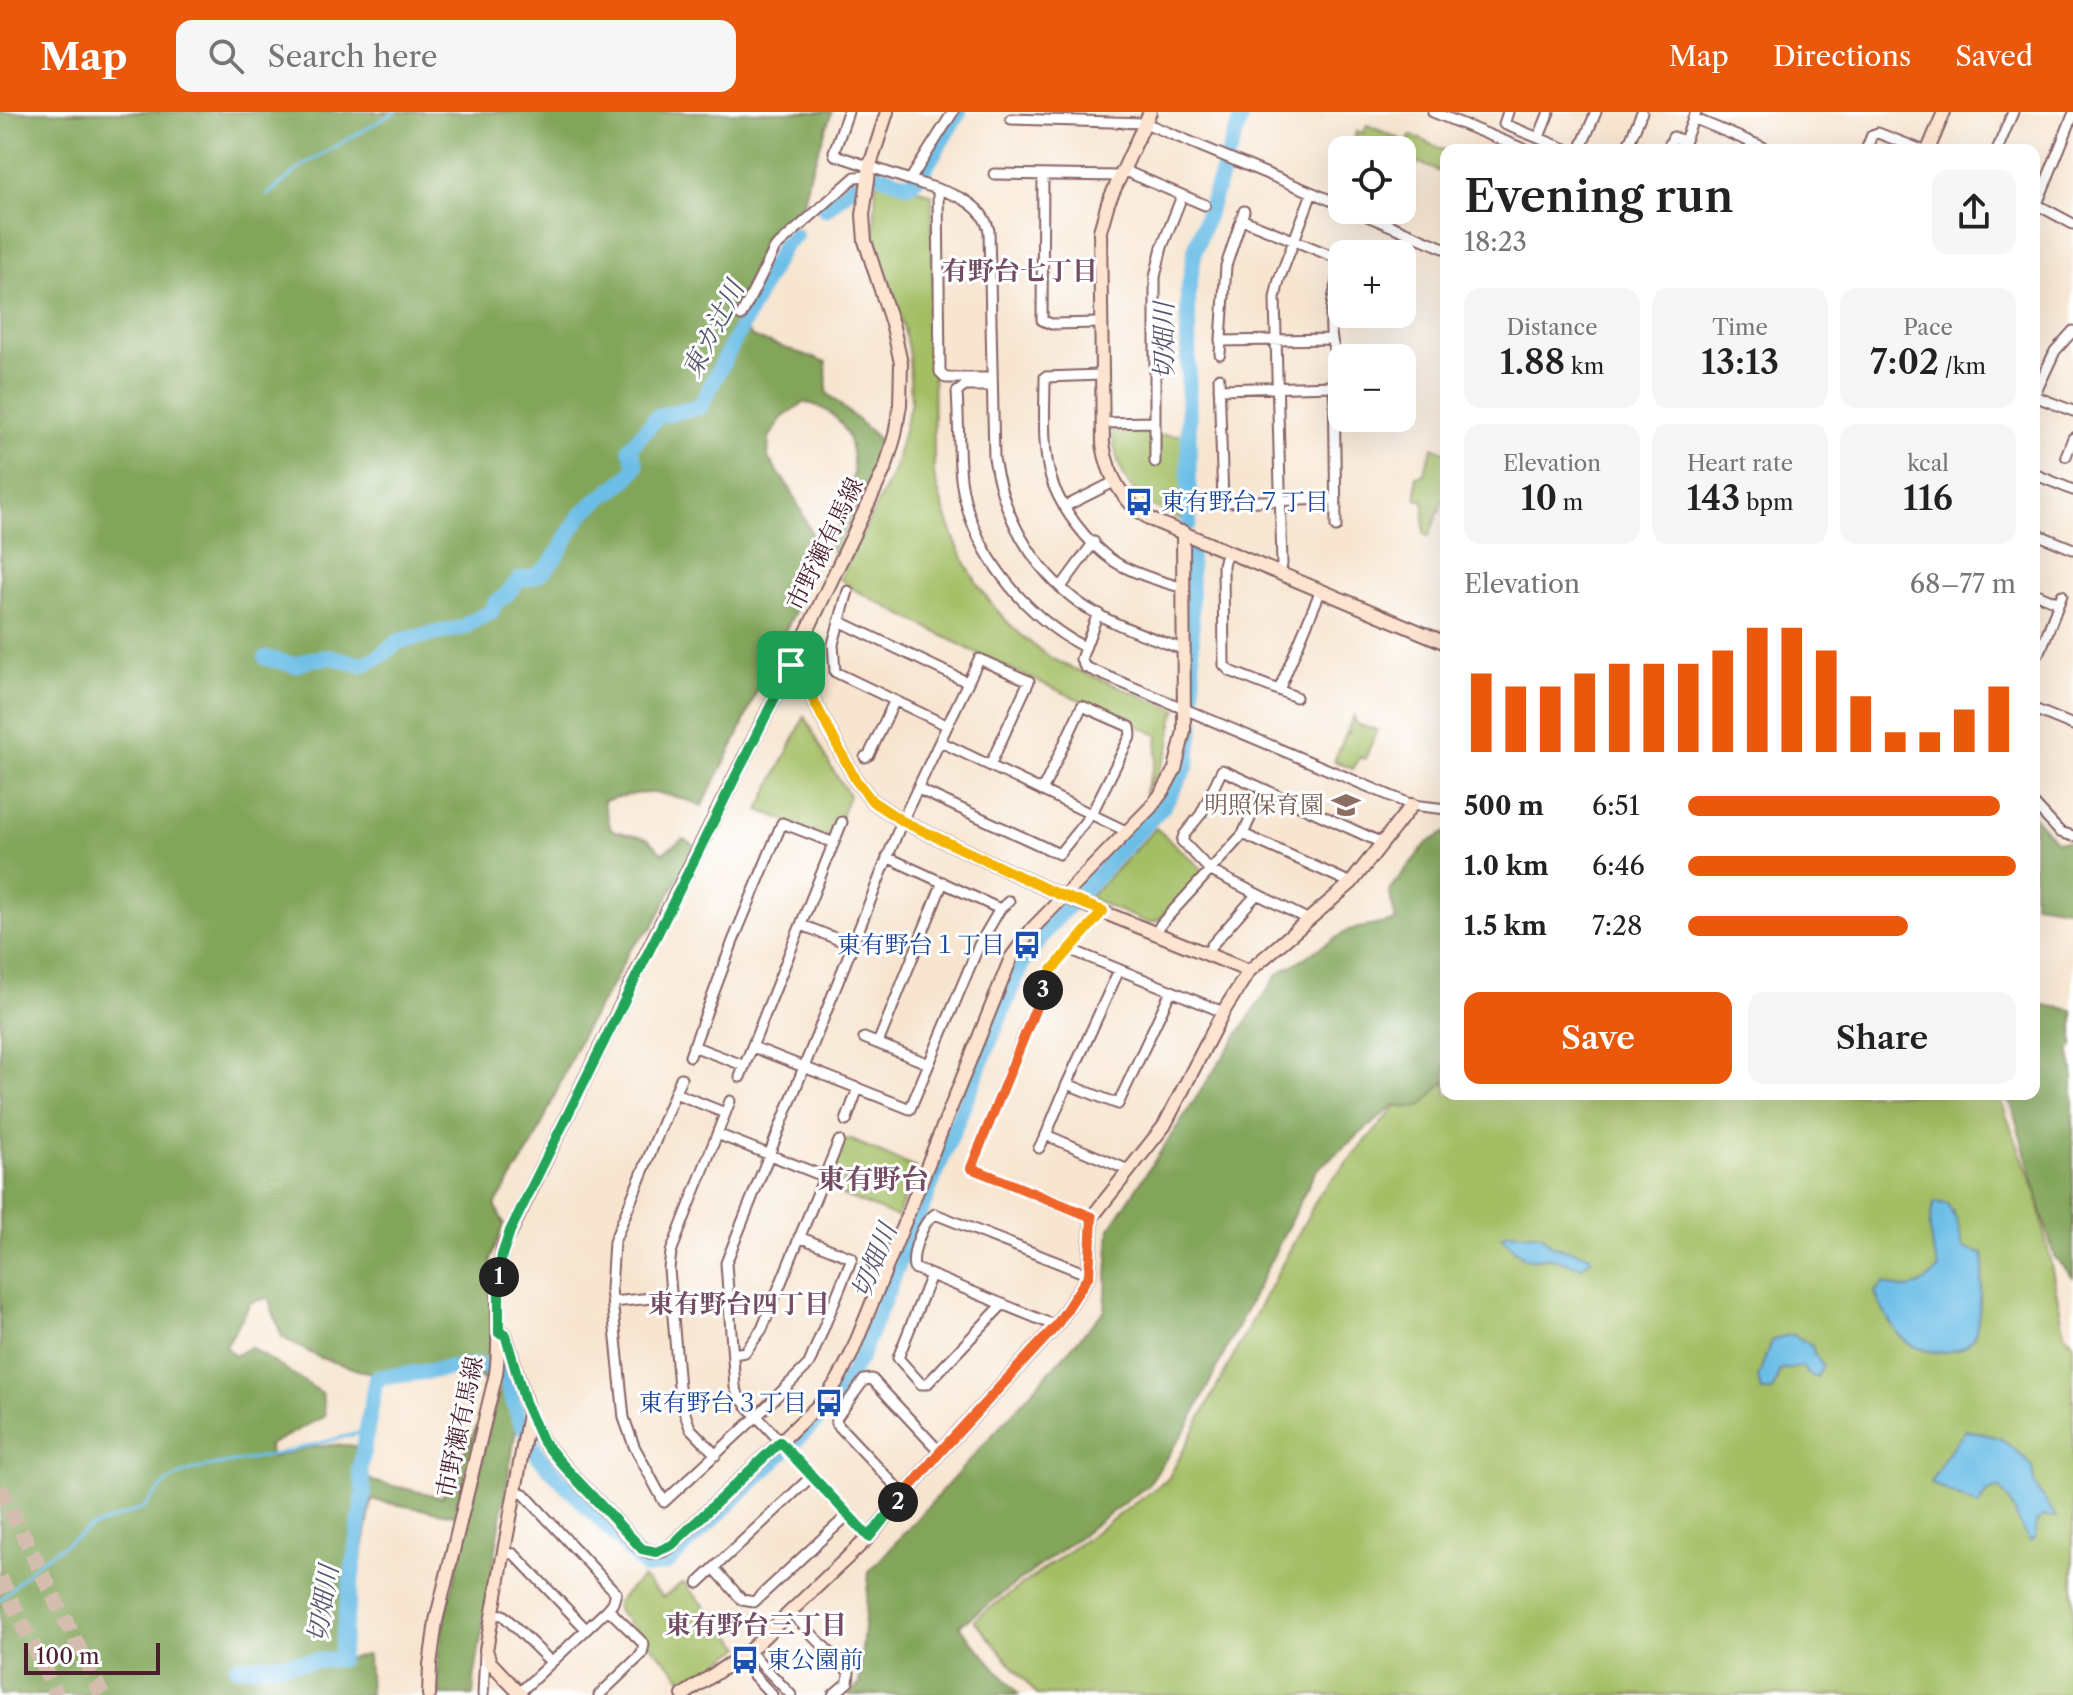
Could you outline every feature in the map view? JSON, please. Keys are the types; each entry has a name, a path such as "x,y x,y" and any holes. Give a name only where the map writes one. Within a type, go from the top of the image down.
{"street":[{"path":"848,112 835,155 868,171 910,180 976,205 985,216 989,231 994,458 998,484 1022,541 1047,574 1080,604 1185,650"},
{"name":"市野瀬有馬線","path":"429,1695 436,1621 497,1369 500,1266 510,1231 791,665 879,481 895,435 900,405 901,363 893,327 865,241 863,202 868,171 887,112"},
{"path":"910,180 953,112"},
{"path":"1433,112 1511,144"},
{"path":"1508,112 1504,124 1555,144"},
{"path":"1539,137 1549,112"},
{"path":"1583,144 1596,112"},
{"path":"1629,144 1642,112"},
{"path":"1928,144 1944,112"},
{"path":"2000,144 2013,112"},
{"path":"1682,144 1695,115 1757,144"},
{"path":"2040,194 2073,115"},
{"path":"1011,119 1029,116 1147,118 1328,199"},
{"path":"1147,118 1106,210 1100,231 1102,423 1105,458 1114,482 1141,513 1440,640"},
{"path":"1868,144 1872,135 1878,133 1908,144"},
{"path":"741,316 775,248 855,177 868,171"},
{"path":"994,174 1122,173 1205,205"},
{"path":"1043,175 1042,320 1051,324 1100,323"},
{"path":"938,190 940,372 946,378 992,382"},
{"path":"1280,573 1275,298 1312,193"},
{"path":"1155,462 1155,277 1162,247 1182,196"},
{"path":"2040,206 2073,224"},
{"path":"1220,354 1226,266 1242,215 1293,240 1328,250"},
{"path":"1386,224 1440,246"},
{"path":"1220,341 1276,340 1333,344 1334,328"},
{"path":"2040,383 2055,351 2073,331"},
{"path":"1101,375 1045,377 1046,447 1050,476 1064,507 1115,562 1184,588"},
{"path":"1219,378 1223,502 1336,499"},
{"path":"1219,389 1334,381 1336,527"},
{"path":"992,382 965,386 957,392 961,479 969,515 988,556 1011,588 1042,617 1084,647"},
{"path":"2040,398 2073,411"},
{"path":"1102,423 1155,422"},
{"path":"2066,456 2073,438"},
{"path":"2040,476 2073,490"},
{"path":"1064,507 1114,482"},
{"path":"499,1333 505,1334 529,1415 542,1440 639,1546 649,1552 661,1551 672,1545 819,1405 842,1373 1005,972 1026,937 1158,799 1175,769 1182,746 1186,708 1183,532"},
{"path":"2040,535 2073,549"},
{"path":"1061,587 1094,542"},
{"path":"1227,550 1223,565 1224,665 1230,671 1296,697"},
{"path":"1279,690 1321,590"},
{"path":"848,591 833,644 835,672 946,725"},
{"path":"2040,594 2060,599 2041,653"},
{"path":"1098,613 1081,659 1085,667 1412,805 1440,808"},
{"path":"839,621 967,682"},
{"path":"869,1537 739,1397 726,1263 902,821 979,659 1029,681 990,765"},
{"path":"791,665 798,671 855,779 872,801 902,821 1064,896 1249,971"},
{"path":"865,757 869,755 894,702"},
{"path":"918,789 1059,854 1092,813 1131,735 1130,727 1082,706 1042,791"},
{"path":"2040,711 2073,725"},
{"path":"941,742 1128,832"},
{"path":"1309,920 1211,871 1186,848 1182,841 1184,835 1201,814 1222,770 1382,843"},
{"path":"1156,933 1243,834 1263,790"},
{"path":"689,1693 744,1654 869,1537 940,1452 1056,1326 1089,1275 1092,1217 1164,1126 1223,1012 1249,971 1351,883 1412,805"},
{"path":"2040,810 2060,832 2073,836"},
{"path":"740,1077 842,822"},
{"path":"690,1056 782,823 834,843"},
{"path":"1243,834 1351,883"},
{"path":"887,857 1000,909"},
{"path":"878,1043 943,882"},
{"path":"1207,954 1257,894"},
{"path":"753,1047 910,1109 979,945 1000,909 1009,901"},
{"path":"1092,1217 971,1168 1052,970 1103,911"},
{"path":"802,925 852,945"},
{"path":"1069,949 1223,1012"},
{"path":"1039,1148 1119,970"},
{"path":"1067,1084 1118,1104 1171,991"},
{"path":"864,1038 929,1064"},
{"path":"693,1046 745,1066"},
{"path":"681,1078 614,1244 612,1258 624,1418 634,1446 664,1502 809,1364 852,1258 799,1237"},
{"path":"846,1121 858,1088"},
{"path":"675,1093 725,1113"},
{"path":"716,1455 690,1428 680,1399 669,1269 671,1252 730,1101"},
{"path":"717,1134 823,1176"},
{"path":"1046,1135 1128,1170"},
{"path":"733,1354 745,1352 762,1329 839,1141"},
{"path":"1056,1326 914,1268 912,1258 928,1218 935,1214 1089,1275"},
{"path":"931,1275 898,1358 921,1384 927,1384 1003,1304"},
{"path":"613,1302 671,1296"},
{"path":"904,1495 836,1423 837,1417 864,1380 872,1379 940,1452"},
{"path":"483,1695 486,1650 529,1415"},
{"path":"698,1583 812,1476"},
{"path":"486,1650 490,1662 520,1694 608,1609 616,1593 524,1494 515,1491"},
{"path":"714,1568 742,1600 754,1602 849,1514"},
{"path":"504,1553 514,1554 586,1629"},
{"path":"599,1695 645,1648 608,1609"},
{"path":"791,1613 849,1672 848,1682 833,1695"},
{"path":"492,1614 503,1615 551,1662"},
{"path":"744,1654 772,1695"},
{"path":"744,1654 791,1695"}],"green space":[{"path":"0,112 832,112 808,180 803,204 767,233 739,305 740,321 752,337 826,362 827,393 879,439 867,486 834,554 829,547 847,502 853,476 852,450 848,438 837,419 804,402 782,418 769,438 768,458 791,490 813,536 798,606 768,664 737,738 702,806 653,793 630,794 603,801 611,830 648,839 662,853 683,839 695,846 653,926 629,950 615,980 583,1032 534,1142 495,1205 504,1224 491,1259 493,1356 489,1384 472,1372 397,1378 318,1357 282,1337 268,1298 251,1302 226,1346 234,1356 250,1347 322,1393 325,1416 269,1445 270,1458 315,1446 361,1447 357,1466 372,1481 442,1497 477,1426 455,1515 372,1500 343,1659 368,1655 370,1695 0,1695"},
{"path":"1367,125 1393,136 1354,136 1357,131 1363,133"},
{"path":"1416,137 1440,148 1440,172 1418,162 1416,166"},
{"path":"878,174 931,194 932,198 934,475 951,530 990,602 1029,642 1053,659 1177,710 1167,754 1144,794 1156,760 1158,735 986,658 855,590 840,579 894,470 911,402 909,354 904,329 874,235"},
{"path":"1147,427 1152,435 1186,435 1187,522 1154,507 1124,477 1112,428"},
{"path":"1433,447 1440,450 1440,509 1429,536 1424,534 1424,500 1417,500 1416,476 1423,475"},
{"path":"1354,715 1356,724 1377,730 1365,759 1360,757 1353,769 1334,761 1349,733"},
{"path":"805,716 849,795 835,833 826,837 759,810"},
{"path":"2040,824 2055,841 2073,841 2073,909 2040,904"},
{"path":"1156,828 1201,868 1201,876 1159,920 1148,923 1091,899 1090,897"},
{"path":"1440,835 1440,1086 1421,1106 1405,1108 1395,1105 1316,1170 1188,1426 1148,1485 959,1626 1019,1695 849,1695 859,1685 869,1572 1105,1310 1110,1228 1278,974 1349,930 1396,921 1389,890 1427,843"},
{"path":"2040,1003 2073,1010 2073,1047 2069,1049 2073,1070 2073,1277 2054,1256 2012,1106 2006,1100 2040,1100"},
{"path":"1440,1057 1440,1100 2000,1100 2037,1196 2065,1334 2073,1342 2073,1695 1037,1695 974,1620 1168,1479 1320,1193"},
{"path":"849,1139 916,1168 897,1217 839,1194 844,1178 829,1172 840,1142"},
{"path":"502,1375 517,1424 474,1679 474,1695 439,1695 438,1656 444,1623"},
{"path":"642,1577 663,1597 683,1582 742,1647 687,1683 617,1610 617,1602"}],"water":[{"path":"1935,1202 1947,1204 1957,1221 1963,1248 1983,1254 1984,1263 1974,1336 1961,1348 1940,1352 1919,1349 1903,1339 1887,1317 1875,1292 1884,1283 1901,1288 1914,1287 1939,1269 1930,1227"},
{"path":"1507,1233 1542,1235 1552,1246 1589,1255 1591,1259 1582,1267 1551,1258 1528,1259 1501,1237"},
{"path":"1794,1335 1812,1346 1823,1365 1817,1377 1809,1375 1801,1366 1780,1370 1772,1391 1761,1391 1758,1378 1771,1341"},
{"path":"1966,1430 2000,1438 2025,1458 2032,1468 2034,1482 2056,1517 2043,1517 2036,1523 2035,1538 2030,1541 2008,1499 1998,1488 1988,1492 1979,1506 1930,1483"}],"waterway":[{"path":"267,195 305,164 395,112"},
{"name":"東カ辻川","path":"880,175 908,185 920,176 959,112"},
{"name":"切畑川","path":"1229,153 1243,112"},
{"name":"切畑川","path":"1189,523 1188,293 1195,250 1225,164"},
{"name":"東カ辻川","path":"825,209 855,184"},
{"name":"東カ辻川","path":"266,658 295,665 332,657 362,665 379,657 399,641 466,627 491,612 495,603 520,579 532,577 551,563 585,511 632,473 636,466 630,448 658,416 700,407 783,246 795,235"},
{"name":"切畑川","path":"1190,547 1193,704"},
{"name":"切畑川","path":"237,1667 340,1659 364,1491 360,1469 376,1378 478,1365 503,1371 519,1418 539,1457 646,1567 667,1563 819,1418 834,1403 860,1358 1022,963 1053,922 1164,805 1187,765 1193,722"},
{"path":"0,1600 38,1562 90,1528 143,1508 168,1481 192,1470 276,1454 367,1431"}],"tunnel":[{"path":"0,1488 102,1695"},
{"path":"0,1578 57,1695"}],"place":[{"name":"東有野台７丁目","path":"1139,502"},
{"name":"明照保育園","path":"1346,805"},
{"name":"東有野台１丁目","path":"1027,945"},
{"name":"東有野台３丁目","path":"829,1403"},
{"name":"東公園前","path":"745,1660"}],"district":[{"name":"有野台七丁目","path":"1020,271"},
{"name":"東有野台","path":"873,1179"},
{"name":"東有野台四丁目","path":"739,1304"},
{"name":"東有野台三丁目","path":"756,1625"}],"route":[{"path":"791,665 798,671 855,779 872,801 902,821 1053,892 1103,911 1052,970 971,1168 1092,1217 1089,1275 1056,1326 940,1452 869,1537 780,1442 672,1545 661,1551 649,1552 639,1546 549,1450 534,1425 505,1334 499,1333 500,1266 510,1231 791,665"}]}
